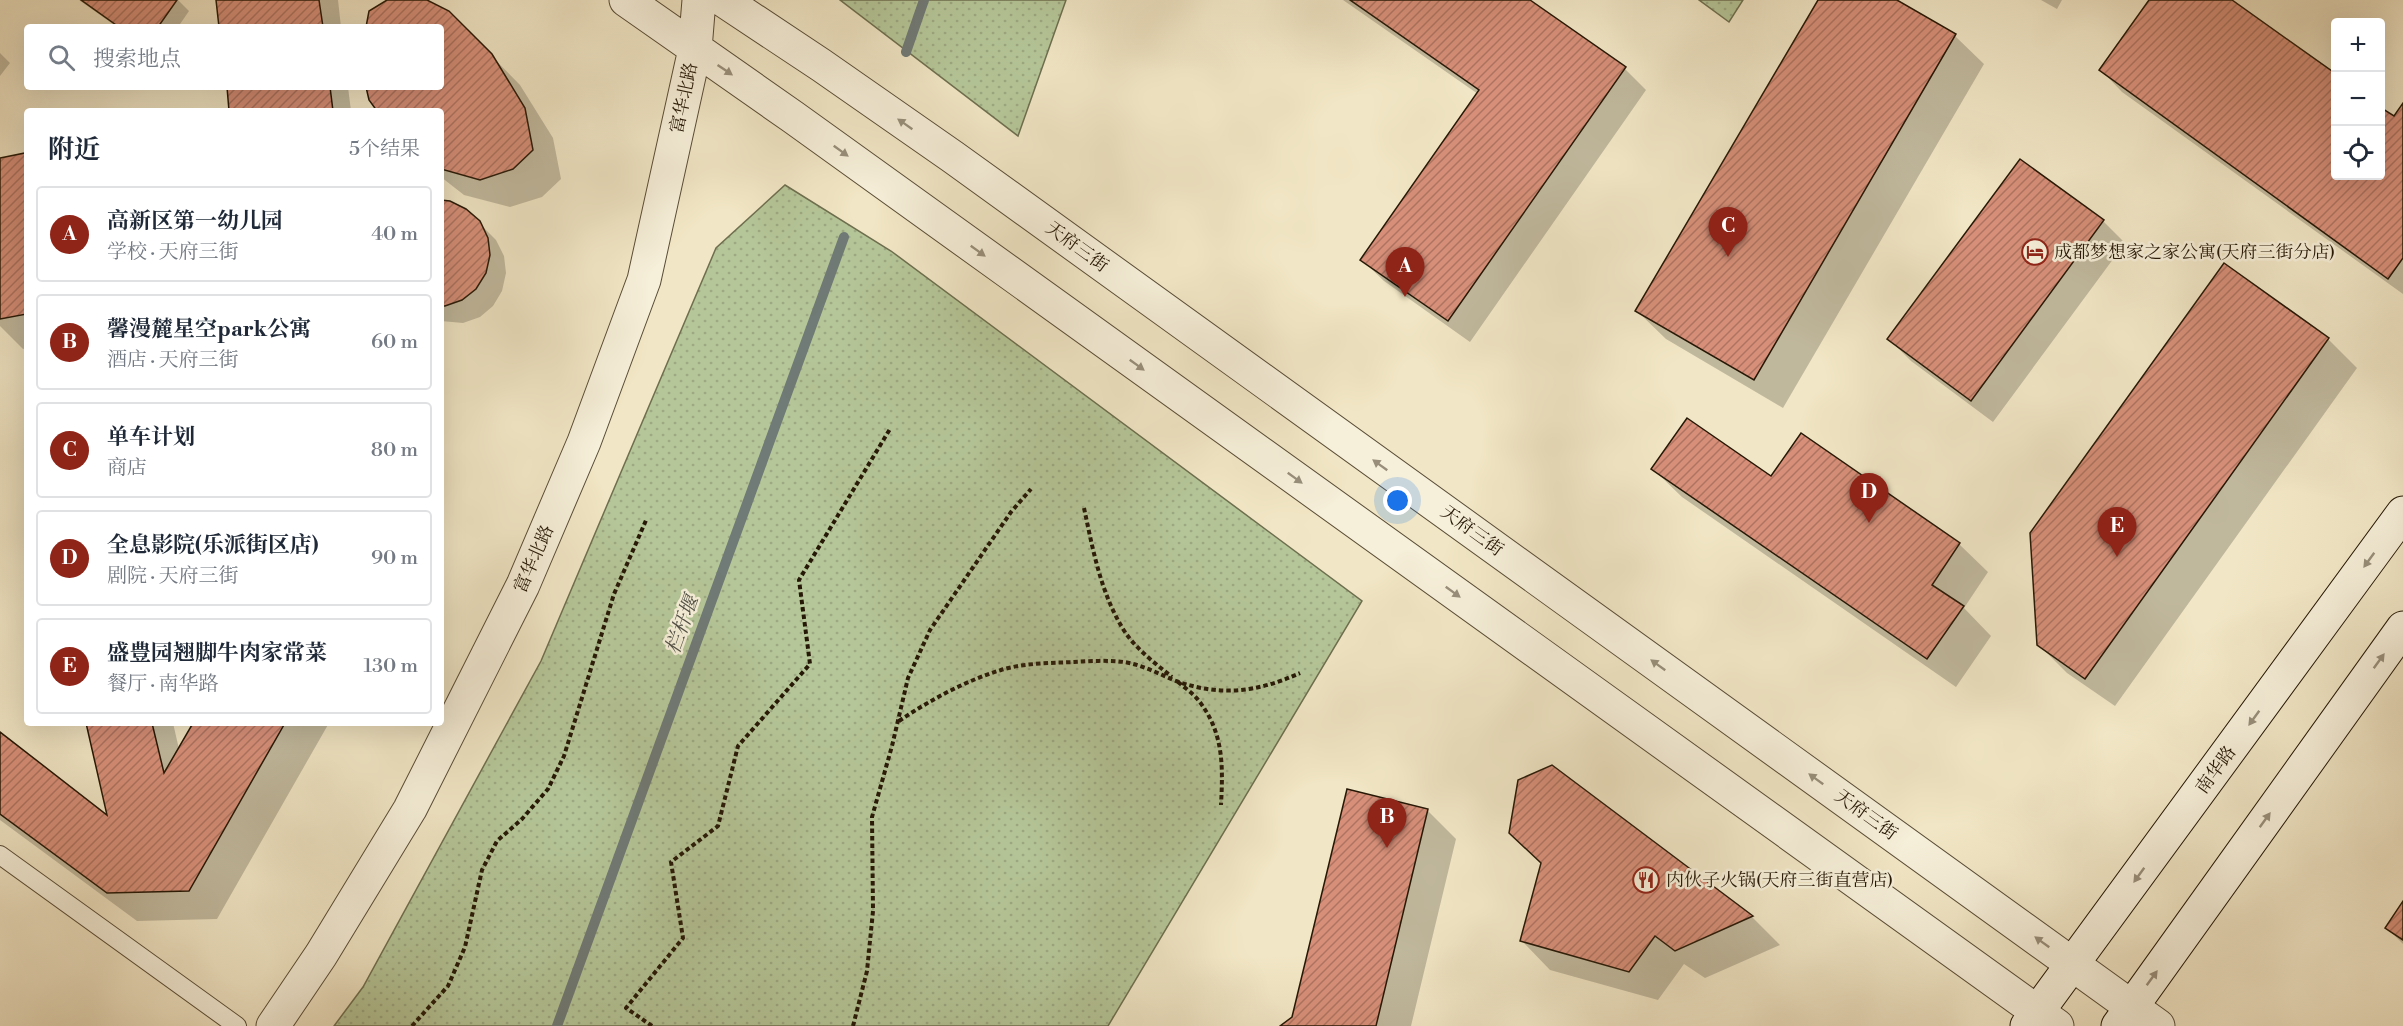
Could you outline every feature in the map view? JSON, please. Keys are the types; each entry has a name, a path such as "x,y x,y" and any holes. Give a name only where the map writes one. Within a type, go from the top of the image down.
{"street":[{"path":"626,0 931,216 2040,1021"},
{"name":"富华北路","path":"273,1026 321,955 410,809 523,585 584,442 644,280 695,50 699,0"},
{"name":"天府三街","path":"723,0 821,64 953,157 2073,965 2125,1016 2158,1026"},
{"name":"南华路","path":"2040,1021 2073,965 2403,513"},
{"path":"2125,1016 2403,628"}],"lane":[{"path":"0,855 237,1026"}],"path":[{"path":"652,1026 626,1008 683,938 671,862 718,826 738,746 810,664 799,580 890,429"},
{"path":"853,1026 867,971 872,921 873,817 908,678 930,630 1011,512 1031,489"},
{"path":"1084,508 1109,603 1126,634 1147,656 1199,701 1216,734 1223,763 1221,805"},
{"path":"412,1026 448,986 465,947 482,870 497,841 522,819 548,789 564,756 614,594 647,518"},
{"path":"898,722 922,706 957,688 1002,670 1036,664 1124,662 1152,670 1177,681 1211,690 1241,691 1274,685 1300,673"}],"green space":[{"path":"840,0 1066,0 1018,136"},
{"path":"1699,0 1743,0 1729,22"},
{"path":"785,185 891,251 1362,601 1108,1026 334,1026 363,987 541,661 716,248"}],"building":[{"path":"81,0 177,0 160,24 115,24"},
{"path":"216,0 319,0 323,24 219,24"},
{"path":"387,0 427,0 449,11 492,54 525,108 533,150 513,169 480,180 444,170 444,108 375,108 369,100 367,90 444,90 444,24 367,24 369,11"},
{"path":"1350,0 1530,0 1626,67 1448,321 1360,260 1479,90"},
{"path":"1818,0 1897,0 1956,34 1754,380 1635,311"},
{"path":"2149,0 2232,0 2331,70 2331,180 2385,180 2385,110 2394,116 2403,103 2403,258 2388,279 2099,70"},
{"path":"227,90 330,90 333,108 229,108"},
{"path":"24,153 24,315 0,319 0,158"},
{"path":"2020,159 2104,220 1971,401 1887,339"},
{"path":"444,200 466,209 480,221 488,238 490,255 486,273 476,289 462,300 445,306"},
{"path":"2224,263 2329,338 2085,679 2037,645 2030,533"},
{"path":"1687,418 1771,476 1801,433 1960,543 1932,585 1964,606 1927,659 1651,469"},
{"path":"87,726 153,726 164,773 191,726 283,726 189,891 107,893 0,814 0,732 107,815"},
{"path":"1552,765 1753,916 1675,951 1655,936 1629,972 1520,941 1541,863 1509,833 1518,780"},
{"path":"1347,789 1428,809 1376,1026 1280,1026 1292,1017"},
{"path":"2403,901 2403,940 2385,928"}],"waterway":[{"name":"栏杆堰","path":"906,52 924,0"},
{"name":"栏杆堰","path":"557,1026 844,237"}],"place":[{"name":"成都梦想家之家公寓(天府三街分店)","path":"2035,252"},
{"name":"单车计划","path":"1728,257"},
{"name":"高新区第一幼儿园","path":"1405,297"},
{"name":"全息影院(乐派街区店)","path":"1869,523"},
{"name":"盛豊园翘脚牛肉家常菜","path":"2117,557"},
{"name":"馨漫麓星空park公寓","path":"1387,848"},
{"name":"内伙子火锅(天府三街直营店)","path":"1646,880"}]}
